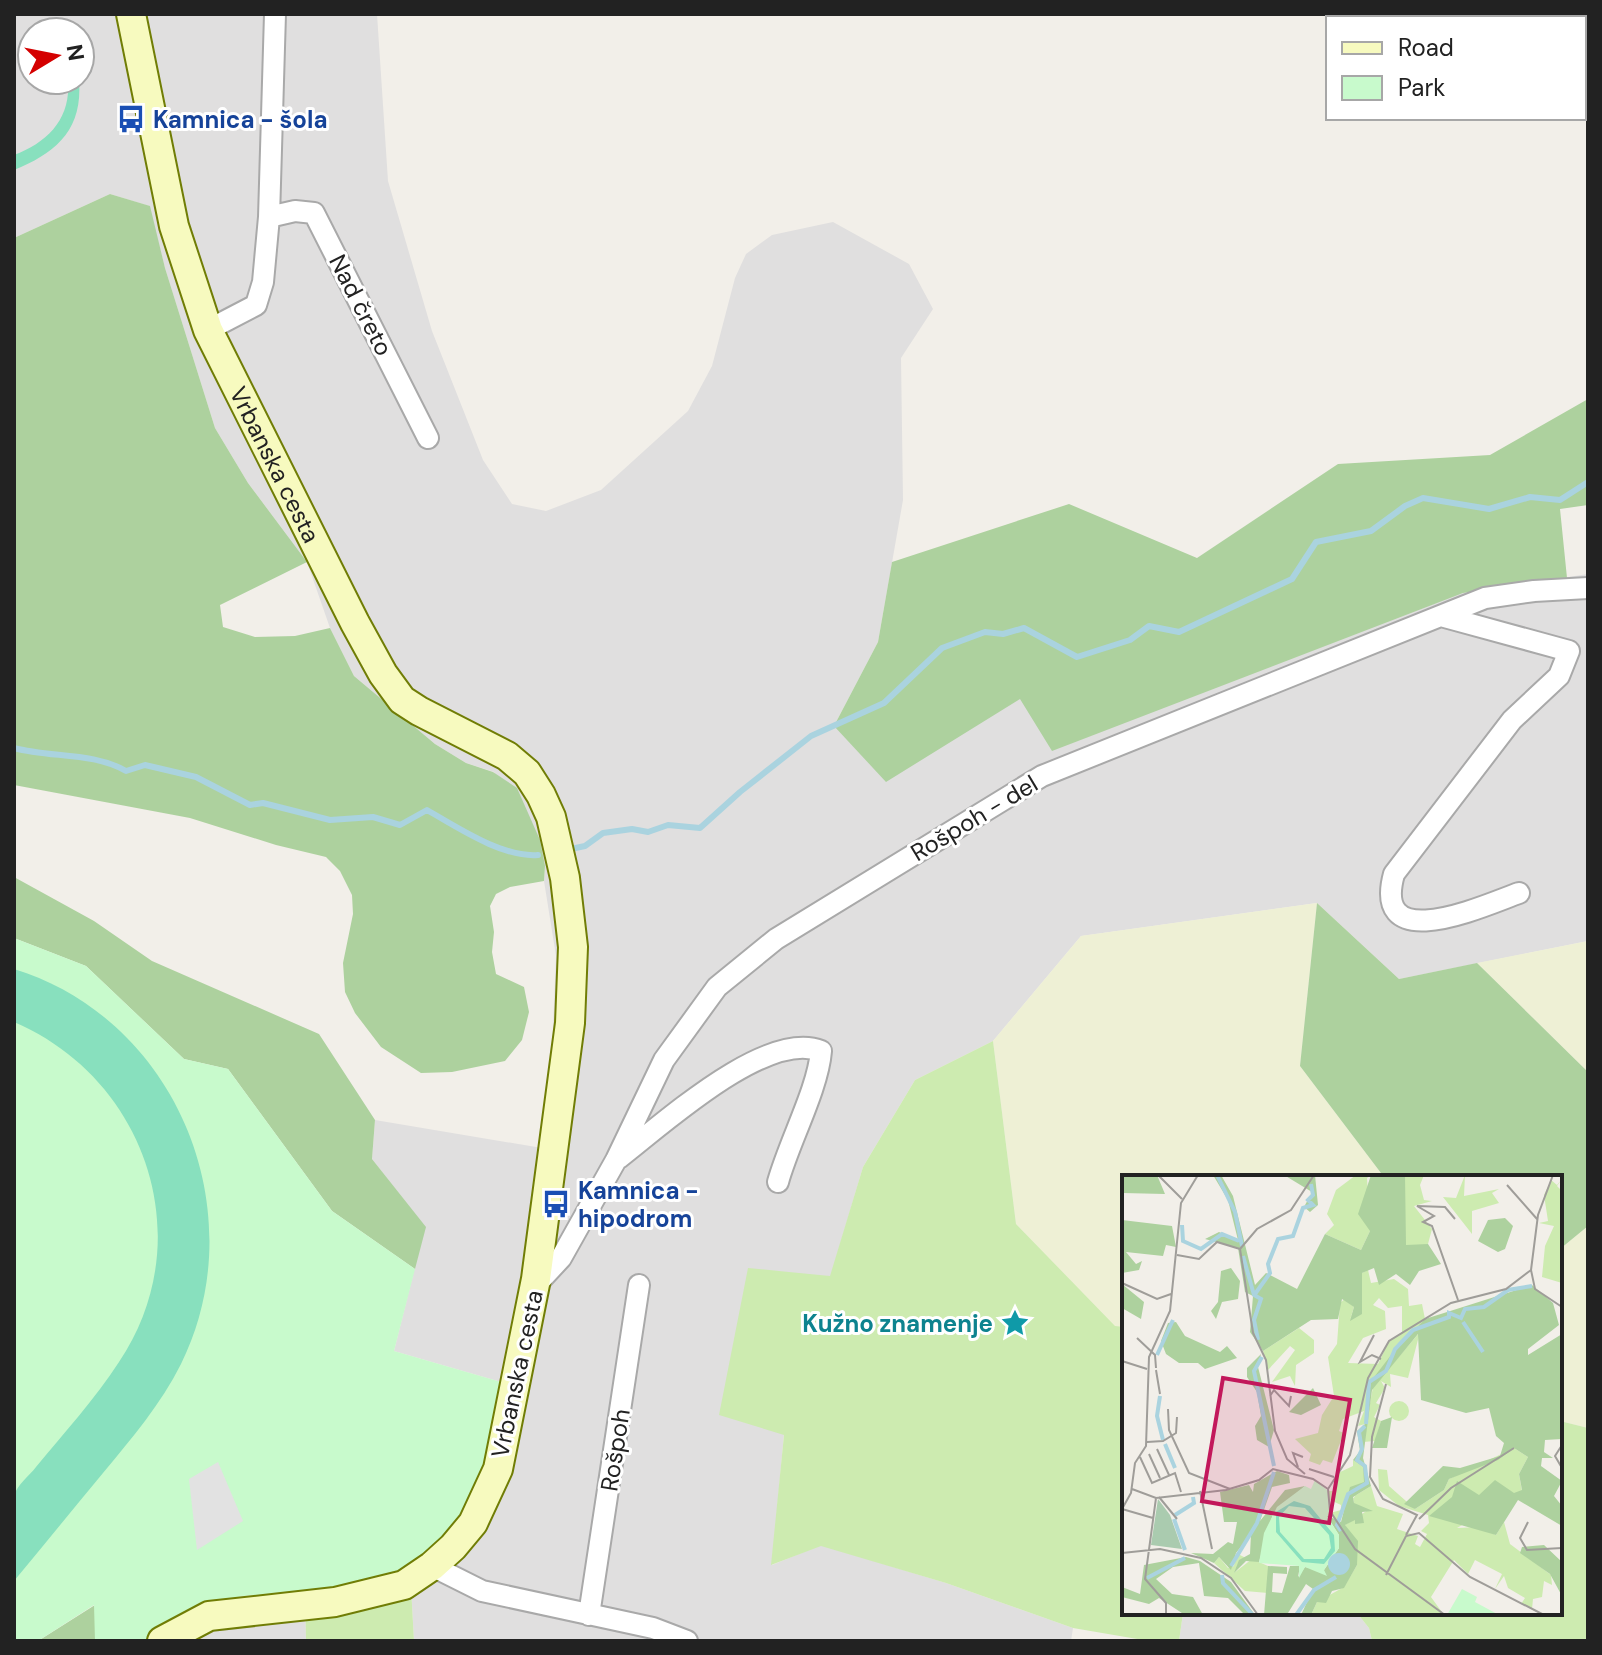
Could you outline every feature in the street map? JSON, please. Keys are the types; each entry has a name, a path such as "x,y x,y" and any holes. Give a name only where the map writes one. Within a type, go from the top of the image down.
{"street":[{"name":"Vrbanska cesta","path":"131,14 174,226 208,330 383,674 402,700 507,756 527,773 541,795 555,831 565,878 573,947 570,1023 535,1286 498,1469 473,1523 432,1566 404,1585 335,1602 209,1616 162,1641"},
{"path":"208,330 256,305 263,282 269,217 275,14"},
{"name":"Nad čreto","path":"269,217 295,211 314,213 428,438"},
{"name":"Rošpoh - del","path":"535,1286 561,1258 616,1160 664,1060 717,987 776,939 1042,776 1485,598 1588,588"},
{"path":"1441,616 1569,651 1559,676 1512,720 1394,874 1391,897 1399,914 1412,921 1436,921 1519,893"},
{"name":"Rošpoh - del","path":"616,1160 706,1091 755,1061 797,1046 809,1046 821,1051 820,1066 787,1150 778,1182"},
{"name":"Rošpoh","path":"589,1615 639,1285"},
{"path":"432,1566 482,1591 653,1628 687,1641"}],"shaded area":[{"path":"14,14 377,14 388,181 432,331 483,460 512,504 546,511 601,490 688,411 712,366 735,278 746,254 772,235 833,222 909,264 933,309 901,358 903,500 878,642 834,726 1020,698 1463,593 1588,574 1588,941 1399,979 1317,903 1081,936 993,1041 915,1080 863,1167 784,1434 772,1565 821,1545 946,1583 1073,1628 1071,1641 414,1641 410,1569 508,1384 394,1351 425,1227 372,1159 375,1120 548,1149 556,956 544,881 545,866 494,772 466,763 435,744 354,676 330,628 307,562 248,483 215,428 149,206 110,194 14,238"},
{"path":"218,1462 243,1521 197,1550 189,1479"},
{"path":"305,1593 306,1641 146,1641 194,1613 226,1600 242,1596"},
{"path":"1183,1615 1359,1615 1369,1628 1372,1641 1179,1641"}],"green space":[{"path":"68,96 79,96 76,113 64,137 42,156 14,170 14,155 47,136 66,106"},
{"path":"110,194 150,206 165,268 215,428 248,483 307,562 220,605 223,627 255,637 295,636 330,628 354,676 435,744 466,763 493,772 517,788 540,840 545,866 544,881 510,887 496,894 490,906 496,974 524,987 529,1012 522,1040 505,1061 452,1072 421,1073 381,1047 355,1013 345,992 343,963 353,914 352,895 340,871 326,857 190,818 14,785 14,238"},
{"path":"1588,399 1588,505 1560,509 1567,578 1463,593 1052,751 1020,699 886,782 834,726 878,642 892,562 1069,504 1197,558 1338,464 1490,455"},
{"path":"14,877 94,921 152,961 319,1034 375,1120 372,1159 426,1227 415,1269 332,1211 228,1069 184,1059 86,966 14,938"},
{"path":"1317,903 1300,1066 1382,1175 1122,1175 1122,1327 1115,1327 1016,1224 993,1041 1081,936"},
{"path":"1317,903 1399,979 1477,963 1588,1072 1588,1226 1562,1247 1562,1175 1382,1175 1300,1066"},
{"path":"14,938 86,966 184,1059 228,1069 332,1211 415,1269 394,1351 508,1384 497,1464 461,1519 410,1569 361,1585 305,1593 242,1596 194,1613 146,1641 95,1641 94,1605 38,1641 14,1641"},
{"path":"1588,941 1588,1072 1477,963"},
{"path":"14,969 71,994 119,1030 158,1076 187,1128 204,1185 209,1245 202,1305 173,1379 135,1434 14,1581 15,1492 79,1416 119,1362 143,1315 156,1265 157,1216 147,1168 127,1122 98,1082 60,1048 14,1022"},
{"path":"993,1041 1016,1224 1115,1326 1122,1327 1122,1615 1183,1615 1179,1641 1149,1641 1073,1628 946,1583 821,1546 771,1565 784,1435 719,1415 748,1268 830,1276 863,1167 915,1080"},
{"path":"1588,1226 1588,1428 1562,1422 1562,1247"},
{"path":"1562,1422 1588,1428 1588,1641 1372,1641 1369,1628 1359,1615 1562,1615"},
{"path":"410,1569 414,1641 306,1641 305,1593"},
{"path":"95,1605 95,1641 38,1641"}],"waterway":[{"path":"566,850 585,846 603,833 632,829 648,832 668,825 700,828 811,736 884,703 942,648 985,632 1003,634 1024,628 1077,657 1130,640 1149,626 1179,632 1292,579 1316,542 1371,531 1405,506 1423,498 1489,509 1530,497 1560,500 1588,482"},
{"path":"14,748 86,758 126,771 145,765 196,777 250,805 263,803 330,820 373,817 400,825 427,810 495,847 524,855 538,855"}],"place":[{"name":"Kamnica - šola","path":"131,119"},
{"name":"Kamnica - hipodrom","path":"556,1204"},
{"name":"Kužno znamenje","path":"1015,1323"}]}
